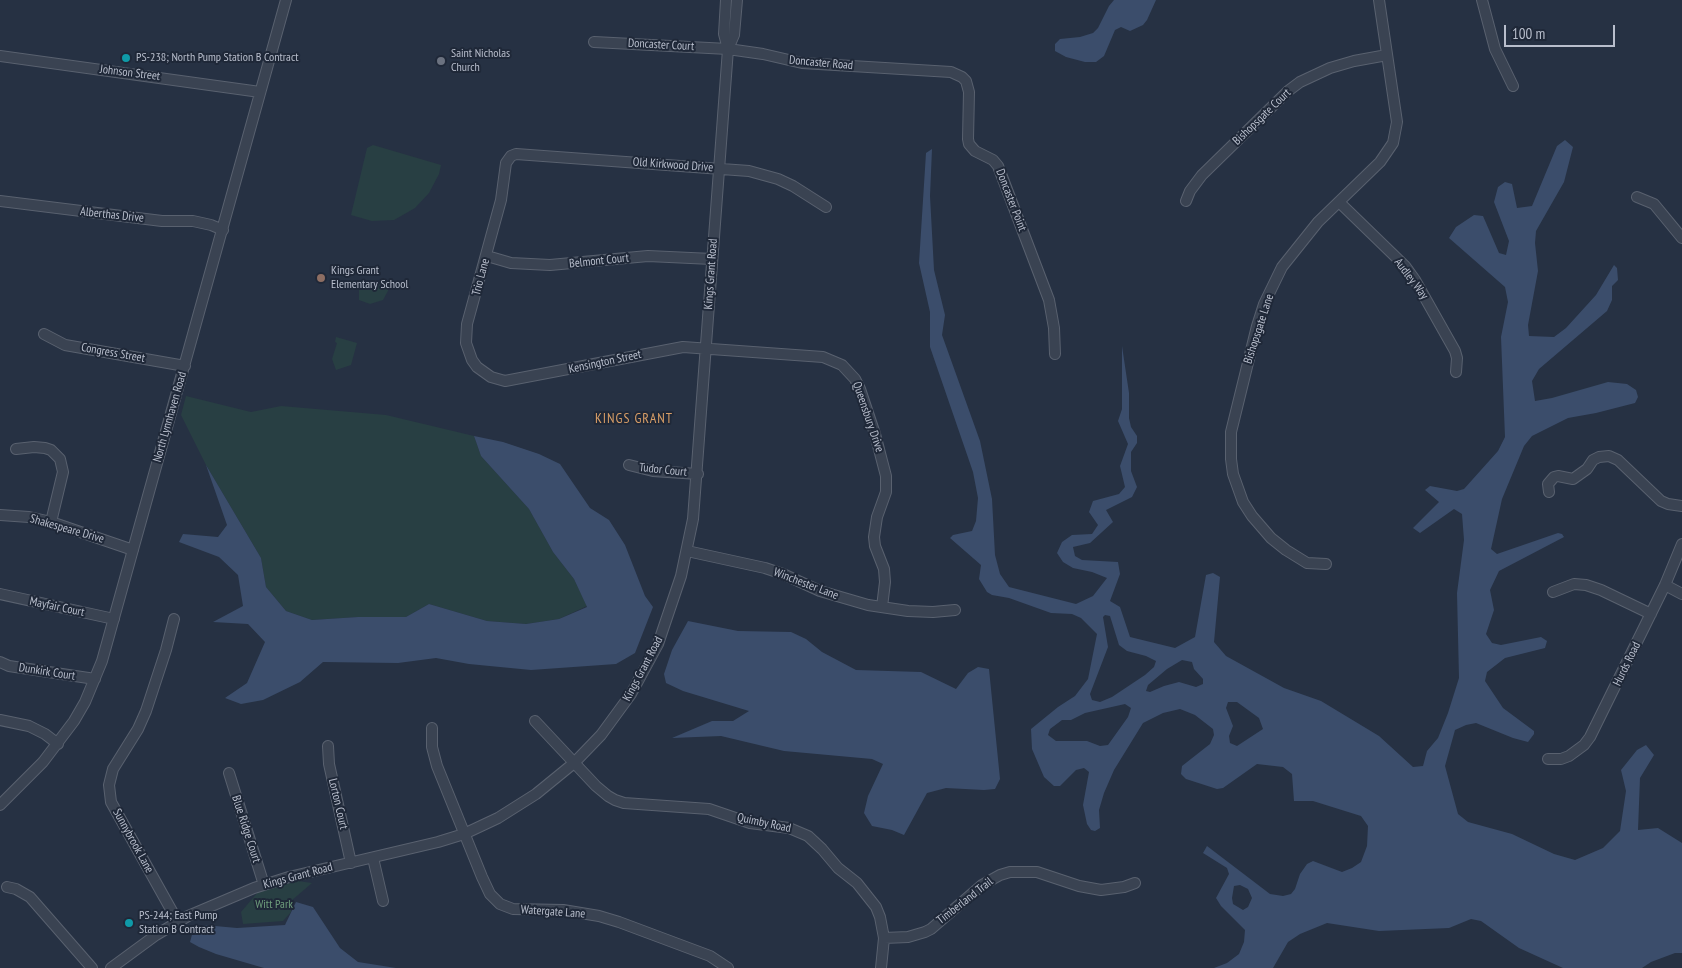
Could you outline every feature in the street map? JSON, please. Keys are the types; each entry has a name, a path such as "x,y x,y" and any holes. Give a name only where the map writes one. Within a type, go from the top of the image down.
{"street":[{"name":"North Lynnhaven Road","path":"0,805 24,783 58,744 74,722 95,679 134,550 286,0"},
{"name":"Kings Grant Road","path":"726,0 724,34 728,49"},
{"name":"Kings Grant Road","path":"112,968 178,922 220,901 264,885 464,834 510,811 536,794 574,762 601,735 619,712 646,669 661,636 679,585 693,519 698,474 728,49 734,35 737,0"},
{"name":"Bishopsgate Lane","path":"1326,564 1307,563 1286,550 1271,538 1252,516 1243,502 1233,474 1230,453 1231,432 1257,326 1282,267 1301,242 1380,162 1393,142 1397,122 1379,0"},
{"path":"1482,0 1495,49 1513,86"},
{"name":"Doncaster Court","path":"594,42 728,49"},
{"name":"Doncaster Road","path":"728,49 802,62 915,70"},
{"name":"Bishopsgate Court","path":"1186,201 1190,191 1202,175 1288,91 1300,82 1330,68 1387,55"},
{"name":"Johnson Street","path":"0,56 260,92"},
{"name":"Doncaster Point","path":"915,70 951,72 966,81 969,92 969,144 975,151 993,160 998,166 1049,300 1054,328 1055,354"},
{"name":"Old Kirkwood Drive","path":"511,156 516,154 749,171 778,179 805,193 820,205 826,207"},
{"name":"Trio Lane","path":"505,381 490,377 477,367 472,360 466,343 467,324 501,200 506,163 511,156"},
{"path":"1638,198 1654,204 1682,238"},
{"name":"Alberthas Drive","path":"0,201 162,220 193,221 223,230"},
{"name":"Audley Way","path":"1340,202 1405,266 1416,280 1455,351 1457,358 1456,372"},
{"name":"Belmont Court","path":"486,256 511,263 550,265 648,256 712,259"},
{"name":"Congress Street","path":"44,334 65,345 185,366"},
{"name":"Kensington Street","path":"505,381 673,348 706,349"},
{"name":"Queensbury Drive","path":"706,349 823,357 842,365 855,379 875,434 886,476 886,492 874,526 875,546 884,569 885,582 882,607"},
{"path":"16,449 34,446 45,448 56,454 60,459 63,472 52,522"},
{"path":"1549,492 1548,484 1554,477 1573,479 1587,469 1593,460 1608,456 1618,460 1661,501 1682,506"},
{"name":"Tudor Court","path":"629,465 652,471 698,474"},
{"name":"Shakespeare Drive","path":"0,515 29,517 52,522 134,550"},
{"name":"Hurds Road","path":"1548,759 1561,759 1569,756 1584,746 1590,737 1665,585 1682,544"},
{"name":"Winchester Lane","path":"687,551 764,568 844,599 882,607 933,612 954,610"},
{"path":"1553,592 1574,584 1586,585 1601,590 1651,614"},
{"path":"1665,585 1682,594"},
{"name":"Mayfair Court","path":"0,594 114,619"},
{"name":"Sunnybrook Lane","path":"174,619 164,658 146,711 138,729 113,769 109,785 111,802 178,922"},
{"name":"Dunkirk Court","path":"0,662 9,666 95,679"},
{"path":"0,720 29,726 45,734 58,744"},
{"name":"Quimby Road","path":"535,721 596,786 615,800 624,803 709,809 750,823 789,828 808,836 870,898 880,917 884,938 881,968"},
{"name":"Watergate Lane","path":"432,728 432,748 435,759 490,894 500,904 513,909 562,910 599,916 710,956 728,968"},
{"name":"Lorton Court","path":"328,746 329,764 351,863"},
{"name":"Blue Ridge Court","path":"229,773 264,885"},
{"path":"373,858 382,901"},
{"name":"Timberland Trail","path":"884,938 908,937 925,932 990,879 1010,872 1037,872 1079,886 1102,890 1124,887 1135,883"},
{"path":"7,887 16,889 30,897 92,968"}],"green space":[{"path":"373,145 441,165 439,174 429,193 415,208 394,220 372,221 351,215 367,148"},
{"path":"369,284 386,285 389,289 383,300 370,304 359,300 359,287"},
{"path":"336,337 357,343 351,365 336,370 332,359 337,343 335,342"},
{"path":"186,396 251,412 281,406 386,415 474,436 481,456 529,509 553,552 574,579 587,606 559,619 526,624 487,621 429,604 406,617 358,617 312,620 286,611 266,587 261,558 206,465 181,415"},
{"name":"Witt Park","path":"298,881 312,883 291,901 291,912 283,921 243,924 241,912 258,892"}],"water":[{"path":"1114,0 1156,0 1143,25 1130,31 1121,27 1115,30 1104,56 1096,62 1085,62 1066,57 1055,51 1055,44 1060,39 1080,37 1093,33 1098,28"},
{"path":"1565,140 1573,147 1564,182 1536,231 1535,243 1538,271 1528,325 1529,336 1554,337 1566,328 1596,295 1614,265 1617,268 1618,280 1612,286 1612,300 1607,311 1539,369 1532,381 1535,401 1608,382 1627,384 1636,390 1638,397 1635,403 1568,418 1532,436 1524,446 1502,499 1491,549 1497,554 1558,533 1564,537 1499,571 1490,590 1494,610 1486,634 1492,643 1501,645 1541,637 1547,641 1545,648 1505,658 1487,672 1485,681 1503,708 1534,731 1534,734 1528,742 1476,723 1466,725 1455,730 1445,766 1458,814 1468,822 1512,834 1554,854 1575,860 1603,848 1620,831 1626,791 1621,770 1637,750 1646,745 1654,755 1640,778 1638,830 1658,828 1682,843 1682,953 1675,953 1651,962 1642,968 1563,968 1519,948 1481,921 1471,919 1449,928 1379,931 1327,923 1300,934 1288,942 1273,968 1214,968 1227,963 1239,954 1244,942 1245,930 1221,906 1216,898 1229,874 1227,868 1203,853 1207,846 1270,894 1283,896 1291,894 1295,889 1300,874 1307,864 1313,861 1342,872 1361,862 1367,846 1368,826 1361,816 1313,801 1294,801 1292,774 1283,767 1257,764 1223,788 1217,789 1186,779 1181,774 1182,766 1210,744 1214,735 1213,729 1195,715 1180,709 1163,713 1143,723 1114,770 1099,810 1100,828 1095,831 1091,830 1087,824 1083,805 1089,772 1084,768 1076,770 1060,786 1054,786 1044,777 1032,749 1031,729 1075,696 1088,679 1097,634 1081,618 1072,614 1051,613 987,592 979,579 981,565 950,538 953,535 972,531 976,521 978,498 973,472 930,347 930,312 919,263 926,153 932,149 930,196 934,270 945,315 942,335 980,441 992,499 995,555 1000,574 1009,587 1076,604 1093,596 1107,578 1092,572 1073,568 1063,562 1057,553 1062,542 1072,535 1092,534 1098,525 1089,512 1093,501 1119,494 1125,487 1120,466 1128,444 1118,421 1122,409 1122,346 1129,393 1129,418 1131,427 1137,436 1137,443 1131,452 1131,471 1137,487 1132,497 1106,510 1113,522 1090,543 1073,547 1075,556 1082,560 1118,562 1120,574 1110,601 1120,607 1130,637 1175,648 1195,637 1206,575 1213,573 1220,577 1214,642 1226,656 1284,688 1321,701 1379,736 1413,767 1423,766 1427,751 1438,738 1459,678 1457,593 1464,540 1462,514 1454,509 1420,533 1413,528 1439,502 1425,490 1430,486 1457,491 1464,489 1498,451 1505,437 1501,337 1508,302 1505,287 1449,238 1456,227 1474,215 1483,216 1499,253 1506,255 1509,241 1494,202 1498,187 1505,182 1512,184 1517,208 1532,206 1557,146","holes":["1105,615 1110,616 1119,645 1127,651 1156,661 1154,667 1145,675 1112,697 1100,702 1092,700 1090,694 1108,647 1103,617","1182,660 1192,662 1194,669 1203,679 1203,684 1196,687 1179,682 1150,692 1146,691 1148,685 1167,669","1228,702 1237,702 1259,718 1263,729 1237,746 1230,743 1229,736 1233,726 1226,708","1125,704 1131,708 1128,717 1108,745 1100,746 1087,741 1056,741 1048,735 1050,729 1062,720 1071,720 1085,713","1240,885 1248,889 1252,898 1248,907 1243,910 1233,904 1234,886"]},
{"path":"474,436 503,442 539,454 560,464 590,508 609,520 625,545 645,596 653,607 635,653 616,664 531,670 469,664 436,658 398,663 323,662 300,682 263,700 241,704 225,698 247,683 265,642 248,624 213,622 243,606 238,575 219,557 179,542 183,534 218,537 227,525 206,465 261,558 266,587 286,611 312,620 358,617 406,617 429,604 487,621 526,624 559,619 587,607 574,579 553,552 529,509 481,456"},
{"path":"688,621 738,631 791,632 806,639 822,652 856,670 921,672 956,689 968,673 978,667 989,669 1000,779 995,789 946,788 927,793 904,835 892,830 872,826 864,813 868,796 883,764 872,759 784,751 721,736 672,738 712,721 733,721 749,711 683,691 666,683 664,674 672,650"},
{"path":"296,902 313,907 340,948 358,962 396,968 264,968 216,954 190,942 193,931 204,925 237,928 285,925"}],"place":[{"name":"PS-238; North Pump Station B Contract","path":"126,58"},
{"name":"Saint Nicholas Church","path":"441,61"},
{"name":"Kings Grant Elementary School","path":"321,278"},
{"name":"PS-244; East Pump Station B Contract","path":"129,923"}],"district":[{"name":"KINGS GRANT","path":"634,419"}]}
